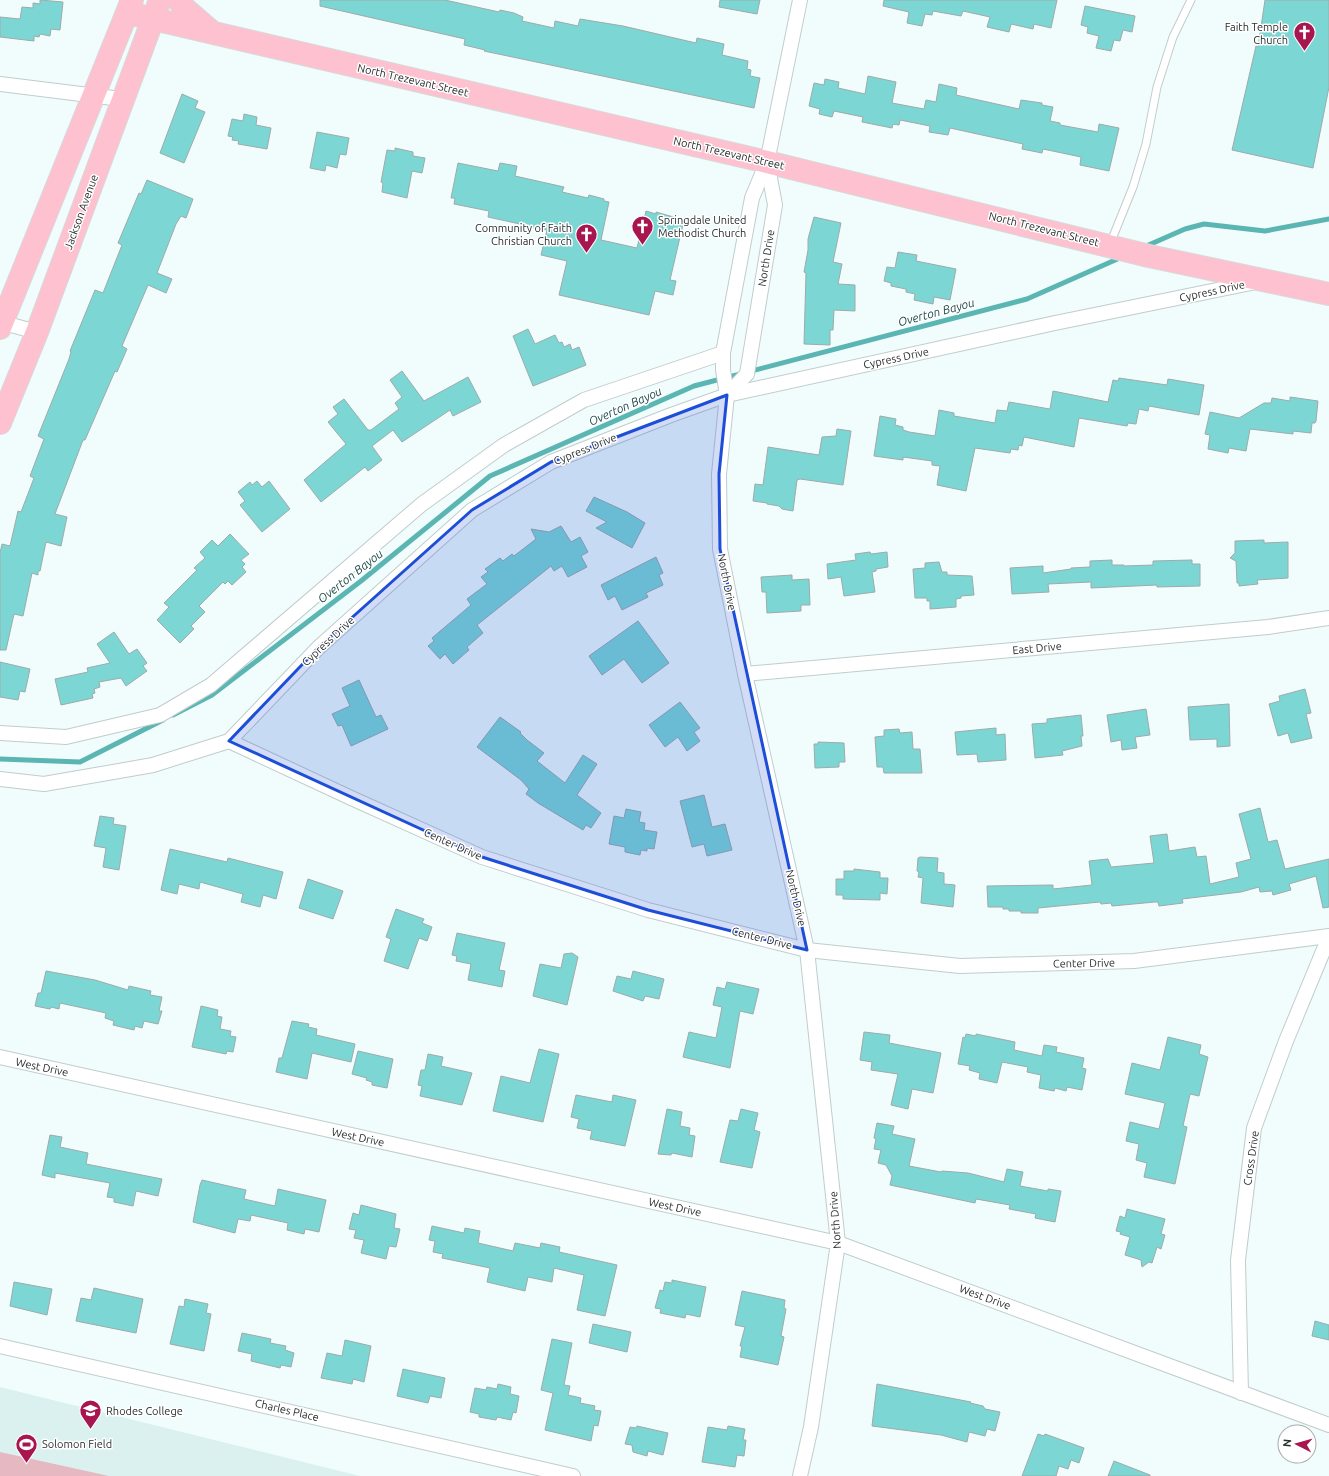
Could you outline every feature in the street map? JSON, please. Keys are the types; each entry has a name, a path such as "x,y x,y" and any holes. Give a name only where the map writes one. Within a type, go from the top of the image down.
{"main road":[{"path":"179,0 183,7 213,33"},
{"path":"1,324 130,7"},
{"name":"North Trezevant Street","path":"130,7 157,10 213,33 767,162 1149,256 1329,294"},
{"name":"Jackson Avenue","path":"0,423 37,332 121,99 157,10"}],"street":[{"name":"North Drive","path":"800,0 767,162 752,198 723,353 723,370 726,391 719,474 720,549 745,674 807,950 838,1243 811,1427 800,1476"},
{"path":"0,84 121,99"},
{"name":"North Drive","path":"726,391 740,382 747,374 775,205 767,162"},
{"name":"Cypress Drive","path":"0,780 44,784 153,765 228,741 318,648 472,510 551,462 672,415 726,391 1262,281"},
{"path":"1,324 37,332"},
{"path":"0,733 66,737 160,715 211,685 422,504 504,445 584,400 723,353"},
{"name":"East Drive","path":"745,674 1268,627 1329,618"},
{"name":"Center Drive","path":"228,741 482,857 648,910 807,950 960,966 1134,961 1329,936"},
{"name":"Cross Drive","path":"1241,1393 1238,1260 1254,1128 1286,1041 1329,936"},
{"name":"West Drive","path":"0,1057 838,1243 1329,1425"},
{"name":"Charles Place","path":"0,1346 573,1476"}],"lane":[{"path":"1116,248 1146,144 1157,87 1173,37 1192,0"}],"highlighted area":[{"path":"727,395 719,474 720,549 807,950 648,910 482,857 229,741 318,648 472,510 551,462"}],"shaded area":[{"name":"Rhodes College","path":"0,1387 360,1476 0,1476"},
{"name":"Solomon Field","path":"0,1452 109,1476 0,1476"}],"building":[{"path":"40,0 63,2 60,30 51,29 50,36 40,34 39,37 34,36 34,41 0,37 0,17 20,19 22,7 33,8 33,3 40,4"},
{"path":"320,0 445,0 499,12 500,10 514,13 523,17 522,21 554,28 555,21 578,26 580,19 623,26 696,43 697,38 724,44 722,55 748,61 747,69 751,70 750,76 760,78 754,108 484,51 485,50 464,45 465,39 320,6"},
{"path":"720,0 760,0 757,14 719,7"},
{"path":"884,0 1057,0 1051,28 1034,24 1033,29 1011,24 1009,32 987,27 990,17 963,11 961,16 933,11 932,15 925,14 922,26 907,23 909,12 883,6"},
{"path":"1265,0 1329,0 1329,87 1313,168 1232,150 1256,46 1258,47"},
{"path":"1085,6 1135,16 1132,32 1123,30 1120,41 1114,40 1111,51 1096,48 1099,36 1087,33 1088,27 1081,25"},
{"path":"868,76 896,82 892,103 924,109 926,100 936,102 939,84 957,88 956,95 1019,109 1021,100 1042,103 1042,105 1053,107 1050,121 1060,123 1060,125 1098,132 1099,124 1119,128 1109,171 1080,165 1081,157 1043,149 1042,153 1022,149 1023,144 950,128 948,135 929,132 930,126 900,120 899,125 893,124 892,128 862,122 863,117 834,111 832,117 819,114 820,109 809,106 814,83 824,85 825,79 839,82 838,88 865,94"},
{"path":"182,94 198,101 195,108 205,112 184,163 160,153"},
{"path":"244,114 257,117 256,125 271,128 267,149 238,144 239,141 232,140 233,137 228,136 232,119 243,121"},
{"path":"317,132 349,138 346,155 340,154 337,168 326,165 325,171 310,168"},
{"path":"395,148 413,152 413,156 425,158 422,173 412,171 407,198 382,192 383,183 381,182 387,150 395,151"},
{"path":"458,163 498,171 500,163 517,166 515,176 564,187 562,192 588,198 589,195 604,199 604,201 609,202 601,240 637,248 646,211 656,214 656,212 684,220 670,280 676,281 673,295 655,291 649,315 559,295 567,261 541,255 547,230 488,217 489,211 454,204 455,198 451,198"},
{"path":"147,180 193,199 186,218 181,216 176,224 157,273 172,279 166,293 148,285 122,346 127,349 117,372 115,371 85,440 83,440 55,514 67,517 61,546 46,542 40,571 38,571 38,575 32,573 23,616 14,614 6,650 0,650 0,553 2,544 10,546 18,511 21,512 34,478 30,476 44,439 38,436 69,359 70,351 95,290 103,293 122,245 118,243 139,193 141,194"},
{"path":"814,217 841,223 833,262 842,264 838,284 855,285 855,311 834,310 833,330 830,330 830,345 804,344 806,273 804,272 808,250 808,239"},
{"path":"898,252 917,255 916,261 956,269 950,300 934,297 933,304 914,300 915,294 906,292 906,289 891,286 891,283 884,281 887,267 895,268"},
{"path":"528,329 535,344 555,335 559,343 562,342 564,347 570,344 572,350 579,347 586,365 533,386 513,336"},
{"path":"402,371 424,401 468,377 481,402 453,416 450,410 402,442 393,430 372,446 382,460 368,471 365,467 321,502 304,480 346,444 328,422 338,414 333,407 344,399 368,430 371,430 399,409 395,403 402,397 390,380"},
{"path":"1119,378 1167,385 1168,379 1204,385 1199,415 1149,406 1148,411 1139,409 1136,424 1128,423 1127,426 1079,418 1074,447 1024,437 1022,446 1019,445 1018,450 1011,449 1010,453 975,448 966,491 937,485 940,466 932,465 932,461 903,457 903,460 874,456 880,416 896,419 895,425 903,427 903,430 935,436 939,410 954,413 954,416 995,423 997,410 1007,411 1009,402 1050,409 1053,391 1108,402 1113,380 1118,381"},
{"path":"1290,397 1318,401 1316,421 1315,423 1312,423 1311,433 1293,431 1293,434 1250,429 1246,451 1229,448 1228,453 1208,449 1210,435 1205,434 1210,412 1239,418 1264,403 1271,403 1272,398 1290,401"},
{"path":"837,429 851,431 843,485 800,479 797,480 793,511 782,509 779,506 767,503 753,501 755,484 763,485 768,447 819,455 822,437 836,436"},
{"path":"257,481 262,487 269,481 290,509 262,532 240,505 245,501 238,492 250,482 252,485"},
{"path":"594,497 627,512 645,523 632,548 596,528 607,522 586,511"},
{"path":"561,526 571,542 580,537 588,552 581,556 587,567 568,577 562,566 554,571 551,566 477,625 483,633 467,647 469,650 453,664 445,654 440,659 428,646 434,641 432,638 471,605 467,599 487,584 481,577 488,572 485,569 500,558 503,561 512,554 514,556 536,539 531,529 549,532"},
{"path":"230,534 249,554 241,560 245,564 242,567 246,572 232,585 228,581 225,584 223,582 199,606 205,612 191,626 194,629 180,643 157,620 169,607 164,603 197,570 194,568 205,558 200,552 212,540 218,546"},
{"path":"1264,540 1264,543 1288,542 1288,578 1257,580 1258,584 1239,586 1239,583 1237,583 1236,561 1230,558 1235,553 1235,541"},
{"path":"870,552 871,554 887,552 888,567 876,569 876,571 872,572 875,592 844,596 841,577 828,579 827,564 856,560 855,554"},
{"path":"656,557 663,573 659,575 663,585 646,593 648,597 622,610 615,596 608,600 601,585"},
{"path":"1112,560 1112,565 1124,566 1153,565 1153,561 1192,560 1192,564 1200,564 1200,586 1157,587 1157,585 1091,588 1091,582 1048,584 1049,592 1012,594 1010,568 1043,566 1043,573 1071,568 1090,567 1090,561"},
{"path":"939,562 942,572 947,572 947,575 972,576 974,595 961,596 961,598 956,599 956,607 930,609 930,601 927,601 927,598 915,598 913,569 925,568 925,563"},
{"path":"792,575 792,580 809,579 810,605 801,605 801,611 767,613 766,592 762,592 761,577"},
{"path":"638,621 669,663 642,683 624,659 602,675 589,656"},
{"path":"114,632 129,654 137,649 147,663 143,666 147,671 126,686 121,678 99,682 100,687 94,689 95,693 92,694 93,698 61,705 55,679 88,672 87,668 110,663 97,644"},
{"path":"0,662 30,669 25,692 20,691 18,700 0,697"},
{"path":"359,680 376,717 381,715 388,729 351,746 342,725 338,726 332,714 350,706 342,688"},
{"path":"1305,689 1311,713 1306,714 1312,738 1291,743 1288,733 1278,736 1269,704 1280,701 1279,696"},
{"path":"680,702 700,728 694,732 700,741 687,751 678,737 665,747 649,725"},
{"path":"1229,704 1230,746 1217,747 1217,739 1190,740 1188,707"},
{"path":"1146,709 1150,735 1135,737 1137,748 1122,750 1121,740 1111,742 1107,715"},
{"path":"1081,715 1083,736 1081,736 1082,746 1062,751 1063,755 1035,758 1032,724 1047,723 1047,719"},
{"path":"500,717 521,732 520,733 527,740 544,753 537,761 565,783 583,755 597,764 577,795 601,813 591,828 586,825 583,830 538,803 526,794 529,789 521,780 477,747"},
{"path":"996,728 996,735 1005,734 1006,760 978,762 977,754 957,755 955,732"},
{"path":"899,729 900,733 912,732 913,749 920,749 922,773 884,773 883,767 877,767 875,737 884,736 884,730"},
{"path":"818,742 844,743 845,762 839,762 839,767 815,768 814,744 818,744"},
{"path":"704,795 712,827 725,824 732,850 707,856 704,844 692,847 680,801"},
{"path":"1260,808 1268,842 1277,840 1285,869 1329,859 1329,907 1323,908 1316,876 1289,884 1291,890 1273,895 1272,891 1260,892 1259,887 1241,892 1182,899 1183,903 1159,906 1158,902 1112,906 1111,903 1101,904 1100,902 1038,908 1038,913 1021,913 1021,911 1009,911 1009,909 1003,909 1003,907 988,907 987,886 1053,885 1053,889 1092,885 1089,861 1108,859 1111,867 1154,863 1150,836 1167,834 1169,851 1195,847 1197,857 1206,856 1210,884 1239,877 1236,863 1251,859 1239,814"},
{"path":"626,809 641,812 639,822 645,823 644,830 657,832 654,849 647,848 647,851 641,850 640,855 625,852 625,847 609,844 614,816 624,818"},
{"path":"100,816 114,818 113,824 126,826 119,870 103,867 106,848 94,846"},
{"path":"170,849 227,862 228,858 283,872 276,899 263,895 260,907 241,902 243,894 200,882 199,889 179,884 177,894 161,890"},
{"path":"918,858 938,858 937,872 944,873 944,884 955,885 953,907 921,903 923,878 918,877 919,872 917,871"},
{"path":"854,869 880,872 880,878 888,878 887,894 880,893 880,900 843,899 843,895 836,895 836,879 844,879 844,871 854,871"},
{"path":"308,879 343,891 333,919 299,908"},
{"path":"396,909 424,919 422,923 432,927 427,941 419,938 408,969 384,961 391,939 386,937"},
{"path":"457,933 505,943 499,970 505,971 502,987 468,980 471,964 456,961 457,956 452,955"},
{"path":"572,953 578,957 567,1005 533,996 540,964 561,968 564,954"},
{"path":"46,971 95,980 128,990 129,986 151,991 150,995 162,997 159,1011 162,1011 158,1024 144,1021 142,1028 135,1026 134,1030 113,1025 114,1021 105,1018 106,1013 60,1003 59,1009 35,1006 38,993 41,993"},
{"path":"633,971 664,979 659,999 645,996 643,1001 613,991 617,976 631,979"},
{"path":"727,982 759,989 753,1014 740,1011 730,1068 683,1057 689,1032 716,1038 722,1007 713,1005 717,987 725,989"},
{"path":"201,1006 218,1010 217,1016 222,1017 220,1029 231,1031 230,1036 236,1037 233,1052 227,1051 226,1054 192,1047"},
{"path":"292,1021 309,1024 308,1027 317,1029 316,1035 355,1044 351,1062 312,1053 307,1079 276,1072 279,1058 282,1058"},
{"path":"864,1032 890,1035 889,1043 941,1053 933,1093 912,1089 908,1109 891,1105 898,1074 871,1070 872,1062 860,1060"},
{"path":"966,1034 976,1036 976,1034 1015,1042 1014,1050 1042,1056 1044,1045 1057,1047 1056,1052 1084,1058 1082,1068 1086,1069 1082,1090 1067,1087 1066,1091 1055,1088 1054,1091 1039,1088 1041,1075 1027,1072 1028,1067 1002,1062 997,1083 979,1079 980,1073 969,1070 970,1066 958,1064 963,1037 965,1038"},
{"path":"1168,1037 1201,1045 1199,1054 1208,1057 1199,1096 1190,1094 1183,1126 1187,1127 1175,1184 1144,1177 1147,1163 1136,1160 1139,1144 1126,1141 1130,1122 1159,1129 1165,1103 1125,1094 1132,1063 1160,1070"},
{"path":"539,1049 559,1054 543,1122 493,1111 501,1076 530,1083"},
{"path":"358,1051 393,1059 387,1088 372,1085 372,1082 366,1080 367,1078 352,1074"},
{"path":"428,1054 443,1057 441,1066 472,1073 462,1105 420,1096 422,1086 418,1085 421,1070 425,1070"},
{"path":"576,1095 612,1102 613,1095 636,1100 625,1146 590,1139 592,1131 577,1128 579,1119 571,1117"},
{"path":"667,1109 682,1112 680,1126 690,1128 689,1135 695,1136 692,1157 672,1153 671,1155 658,1154"},
{"path":"741,1109 758,1113 754,1130 760,1132 752,1168 720,1162 730,1120 738,1121"},
{"path":"877,1123 894,1126 892,1134 915,1139 909,1166 941,1172 968,1173 1004,1182 1007,1169 1023,1172 1020,1186 1048,1191 1048,1189 1061,1191 1055,1222 1035,1218 1036,1214 1009,1209 1010,1205 976,1199 975,1203 890,1185 892,1176 886,1165 878,1163 881,1150 874,1149 876,1139 874,1138"},
{"path":"50,1135 62,1137 60,1147 88,1153 86,1164 162,1179 158,1196 136,1191 133,1206 114,1202 114,1198 107,1197 110,1183 55,1173 55,1178 42,1175"},
{"path":"202,1180 246,1190 244,1199 275,1206 278,1189 326,1200 319,1232 305,1229 304,1234 287,1230 288,1223 251,1215 250,1221 238,1219 235,1233 193,1222"},
{"path":"361,1205 396,1214 394,1228 400,1229 396,1247 389,1246 386,1259 361,1253 364,1240 354,1238 356,1230 349,1229 353,1213 359,1215"},
{"path":"1127,1209 1165,1219 1161,1234 1165,1235 1161,1249 1157,1247 1152,1263 1149,1262 1142,1267 1141,1260 1125,1255 1130,1237 1116,1231 1120,1216 1125,1218"},
{"path":"432,1226 464,1233 465,1228 480,1231 478,1243 513,1251 515,1243 540,1248 541,1243 560,1247 559,1252 617,1265 605,1316 577,1310 584,1275 554,1268 552,1282 528,1277 525,1291 487,1282 490,1268 442,1258 443,1254 433,1252 435,1241 429,1240"},
{"path":"672,1280 706,1287 700,1317 686,1314 685,1318 660,1313 661,1309 655,1308 660,1290 663,1291 665,1282 672,1283"},
{"path":"14,1282 52,1289 47,1315 10,1306"},
{"path":"94,1288 143,1299 136,1333 76,1321 81,1298 91,1300"},
{"path":"742,1291 785,1300 784,1308 786,1309 781,1336 784,1337 778,1365 740,1357 742,1346 740,1346 745,1327 735,1325"},
{"path":"185,1299 208,1304 206,1313 211,1314 204,1351 170,1344 179,1306 184,1307"},
{"path":"1315,1321 1329,1325 1329,1340 1312,1336"},
{"path":"593,1324 631,1332 627,1352 589,1343"},
{"path":"242,1333 271,1339 270,1343 286,1346 285,1350 294,1353 291,1367 281,1365 280,1368 251,1361 252,1354 238,1351"},
{"path":"552,1339 572,1343 564,1385 570,1386 568,1395 581,1398 580,1403 595,1406 594,1410 601,1411 598,1426 594,1425 591,1441 545,1430 553,1393 541,1390"},
{"path":"345,1340 371,1346 364,1382 353,1379 352,1384 321,1378 327,1353 342,1356"},
{"path":"403,1369 445,1378 441,1398 430,1396 428,1403 397,1396"},
{"path":"498,1384 511,1387 510,1394 519,1396 516,1413 513,1412 511,1420 497,1417 496,1420 479,1417 479,1414 470,1412 475,1388 486,1390 487,1387 497,1389"},
{"path":"877,1384 971,1402 970,1403 983,1406 985,1409 1000,1412 995,1431 987,1429 985,1436 969,1432 967,1442 941,1435 872,1426"},
{"path":"637,1426 668,1433 663,1455 648,1451 647,1456 633,1452 632,1445 625,1444 630,1427 636,1428"},
{"path":"728,1426 745,1429 743,1440 746,1440 744,1456 737,1455 735,1467 702,1462 708,1427 727,1430"},
{"path":"1038,1434 1044,1436 1045,1434 1084,1448 1079,1463 1071,1460 1068,1469 1059,1466 1056,1476 1022,1476"},
{"path":"1114,1461 1150,1475 1150,1476 1108,1476"}],"waterway":[{"name":"Overton Bayou","path":"1144,247 1185,229 1204,224 1265,231 1329,219"},
{"name":"Overton Bayou","path":"173,715 212,695 361,581 490,476 694,386 1027,299 1122,257"},
{"name":"Overton Bayou","path":"0,759 80,762 163,720"}],"place":[{"name":"Faith Temple Church","path":"1304,52"},
{"name":"Springdale United Methodist Church","path":"643,246"},
{"name":"Community of Faith Christian Church","path":"587,254"},
{"name":"Rhodes College","path":"90,1430"},
{"name":"Solomon Field","path":"27,1464"}]}
